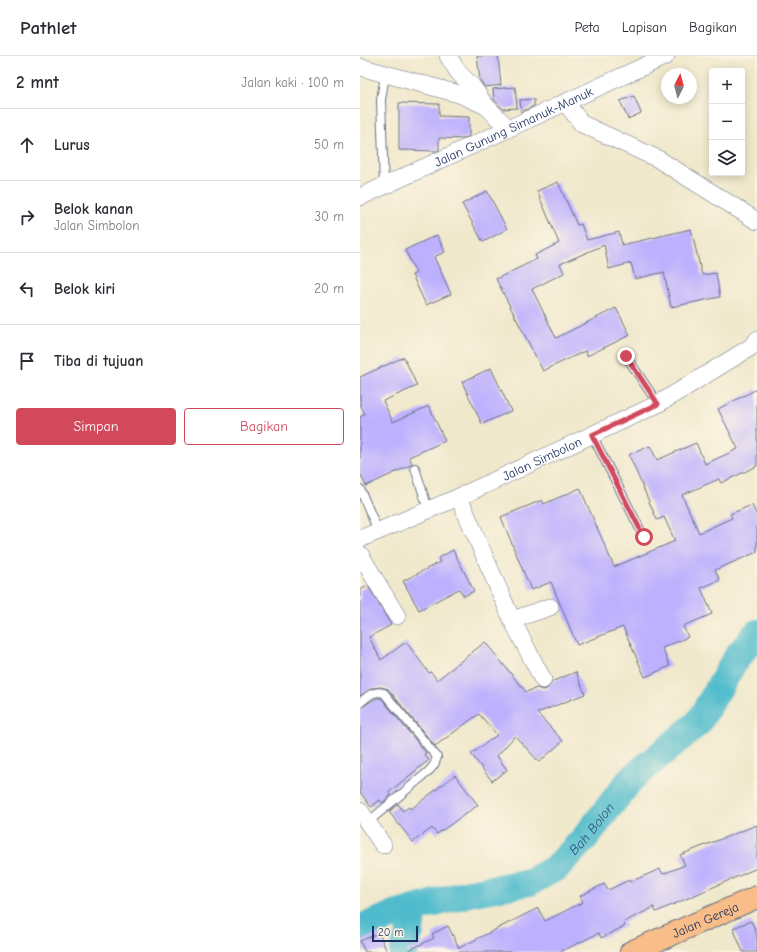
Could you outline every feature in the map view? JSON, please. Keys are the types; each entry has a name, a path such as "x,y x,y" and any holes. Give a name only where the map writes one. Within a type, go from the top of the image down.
{"main road":[{"name":"Jalan Gereja","path":"631,952 757,897"}],"street":[{"path":"448,56 458,72 472,86 486,106 508,128"},
{"name":"Jalan Gunung Simanuk-Manuk","path":"360,197 666,56"},
{"path":"360,67 459,94 486,106"},
{"path":"566,103 582,124 658,159 757,221"},
{"name":"Jalan Simbolon","path":"360,539 428,508 459,497 658,404 751,347 757,340"},
{"path":"459,497 512,620 543,680"},
{"path":"360,554 397,616"},
{"path":"512,620 550,607"},
{"path":"364,817 383,845"}],"lane":[{"path":"384,186 381,100 385,75"},
{"path":"626,356 658,404"},
{"path":"592,435 644,537"},
{"path":"415,468 428,508"},
{"path":"360,489 378,531"},
{"path":"360,703 372,694 378,692 384,693 437,756 434,765 428,772 364,817"}],"building":[{"path":"477,56 498,56 501,85 485,87 480,80"},
{"path":"515,87 517,108 503,109 494,100 493,89"},
{"path":"634,96 641,113 628,119 620,101"},
{"path":"534,99 534,106 521,112 520,100"},
{"path":"399,103 439,104 439,116 469,117 469,136 463,139 439,138 439,150 437,151 399,150"},
{"path":"558,182 577,225 581,224 587,240 619,232 622,245 691,229 702,275 716,273 720,297 671,307 664,272 635,279 631,263 609,269 604,245 560,264 564,273 532,289 556,338 616,308 630,335 587,356 585,351 543,371 496,279 537,259 535,255 559,243 537,191"},
{"path":"487,191 507,229 483,242 462,204"},
{"path":"437,235 445,252 434,257 451,294 426,305 412,275 416,273 405,250"},
{"path":"404,357 417,386 383,401 393,422 429,406 445,441 409,457 412,463 411,465 366,486 360,473 360,417 365,414 360,404 360,377"},
{"path":"491,368 511,411 482,424 462,382"},
{"path":"757,389 757,466 721,483 719,479 682,495 699,533 732,518 730,514 752,505 757,516 757,552 715,570 720,580 701,588 712,614 683,626 688,637 662,648 670,666 645,677 623,627 577,645 551,582 531,590 501,517 542,500 544,504 580,488 614,567 675,541 664,517 657,520 629,455 650,446 657,460 696,443 705,464 738,449 718,409"},
{"path":"453,550 474,591 464,596 459,589 419,610 403,581 440,562 438,558"},
{"path":"368,586 391,625 369,637 381,660 406,642 429,673 431,672 437,680 485,642 526,692 537,688 542,690 547,689 553,681 576,672 585,694 537,713 563,741 539,762 515,736 497,756 507,770 492,781 471,754 497,735 479,714 435,746 388,689 381,687 372,688 360,696 360,590"},
{"path":"377,698 381,698 426,753 424,754 429,760 389,792 391,795 382,803 380,800 371,807 360,792 360,708"},
{"path":"455,775 478,805 437,834 432,828 413,842 389,812 398,804 403,811 409,807 411,809"},
{"path":"757,825 757,868 656,912 654,907 624,922 625,926 601,938 599,933 560,952 405,952 434,938 432,934 448,926 459,948 538,908 545,921 583,902 580,896 604,884 608,890 629,880 630,882 660,869 663,874 685,865 680,855"},
{"path":"751,921 757,934 757,952 743,952 733,928"},
{"path":"379,933 387,952 365,952 360,941"}],"waterway":[{"name":"Bah Bolon","path":"360,928 391,916 469,893 530,882 556,868 584,839 631,779 698,723 737,657 757,633"},
{"path":"403,952 410,931 413,909"}],"route":[{"path":"626,356 658,404 592,435 644,537"}]}
